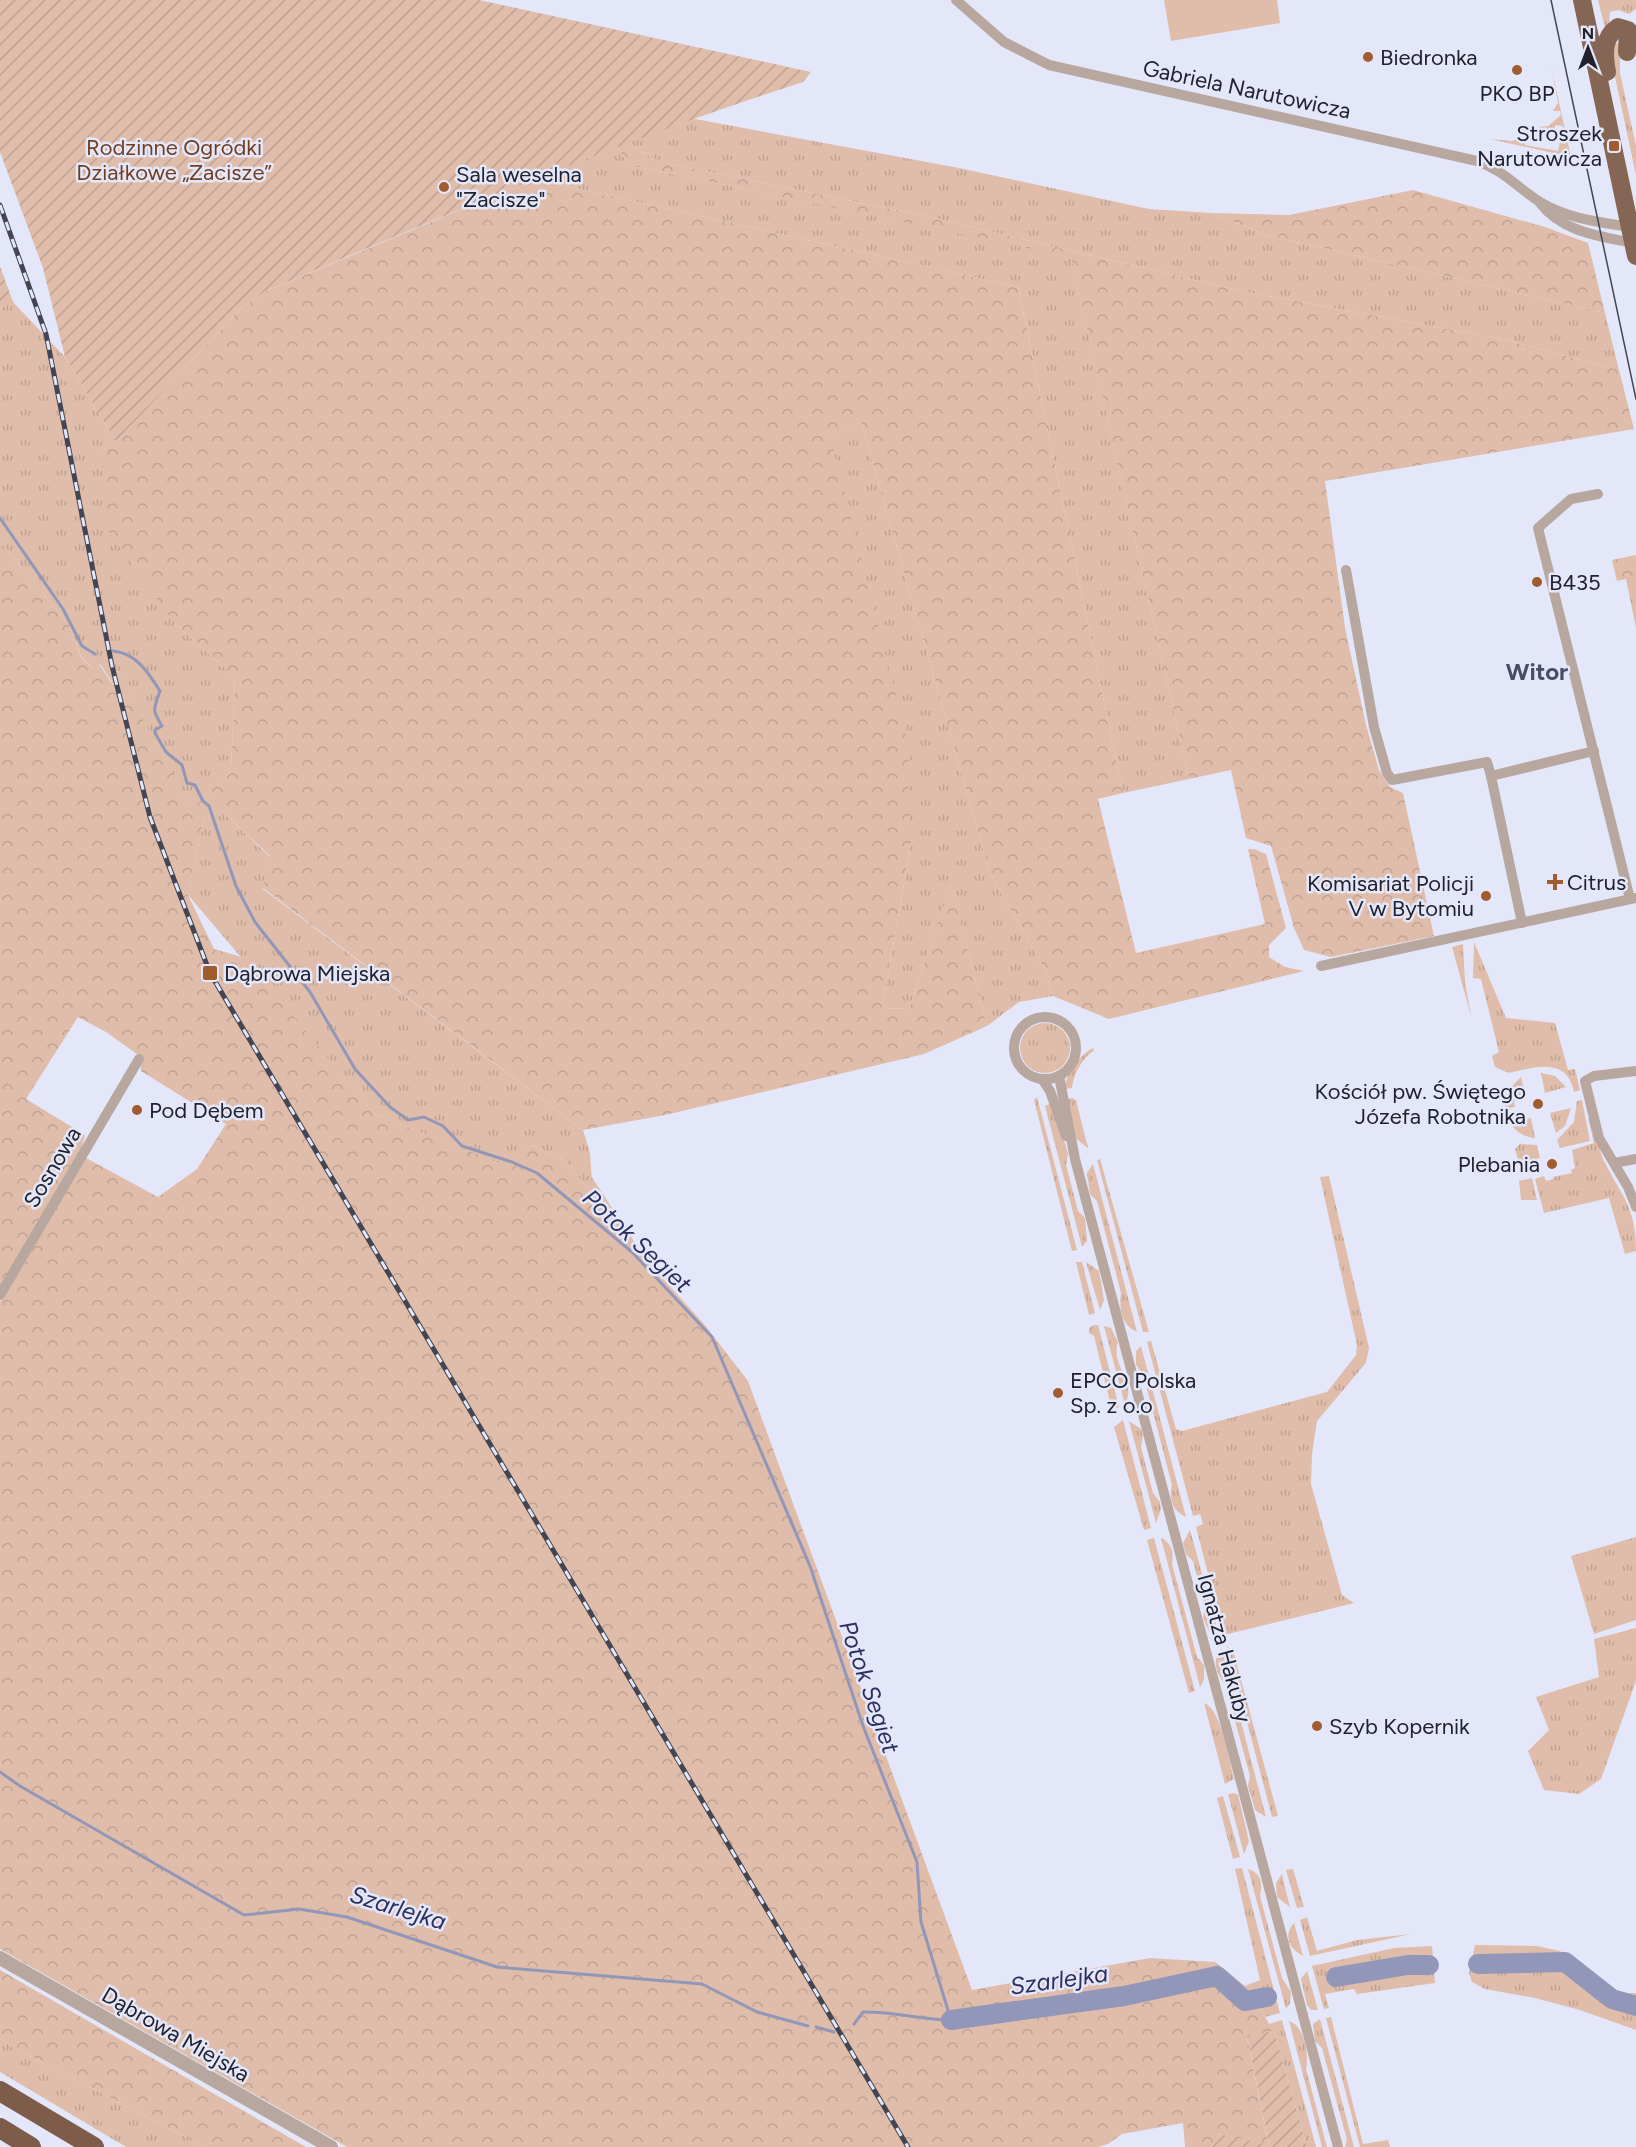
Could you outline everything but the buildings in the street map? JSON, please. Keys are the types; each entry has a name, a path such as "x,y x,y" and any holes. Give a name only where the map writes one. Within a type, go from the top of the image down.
{"highway":[{"path":"1581,0 1634,240"},
{"path":"1610,124 1614,102 1604,51 1610,34 1618,27 1628,30 1627,52"},
{"path":"0,2091 94,2147"},
{"path":"0,2128 31,2147"}],"street":[{"name":"Gabriela Narutowicza","path":"956,0 1004,42 1049,65 1478,161 1502,172 1538,201 1570,216 1634,240"},
{"name":"Gabriela Narutowicza","path":"1538,201 1550,217 1569,227 1634,240"},
{"path":"1321,966 1633,899 1538,528 1570,499 1598,494"},
{"path":"1346,570 1358,649 1374,727 1387,773 1392,780 1487,762 1522,923"},
{"path":"1491,776 1594,752"},
{"path":"1040,1017 1058,1020 1068,1026 1074,1036 1075,1058 1066,1072 1059,1076 1042,1079 1031,1076 1016,1058 1014,1046 1017,1035 1024,1025 1040,1017"},
{"name":"Sosnowa","path":"0,1295 139,1059"},
{"path":"1636,1071 1594,1076 1585,1081 1599,1138 1636,1207"},
{"name":"Ignatza Hakuby","path":"1059,1076 1075,1159 1338,2147"},
{"name":"Ignatza Hakuby","path":"1042,1079 1050,1091 1075,1159"},
{"path":"1614,1163 1636,1159"},
{"name":"Dąbrowa Miejska","path":"0,1958 331,2147"}],"green space":[{"name":"Rodzinne Ogródki Działkowe „Zacisze”","path":"0,0 479,0 811,72 803,82 599,154 264,292 240,309 116,442 65,357 43,268 0,152"},
{"path":"1164,0 1277,0 1280,23 1171,41"},
{"path":"1598,0 1636,0 1636,9 1629,14 1618,10 1610,12 1609,23 1605,28"},
{"path":"1620,43 1620,73 1636,146 1636,175 1612,63 1615,44"},
{"path":"1551,66 1571,157 1490,139 1512,141 1526,137 1525,145 1558,151 1563,126 1555,125 1554,133 1541,130 1539,127 1548,126 1561,115 1560,111 1553,111 1558,103"},
{"path":"690,118 959,168 1149,209 1211,213 1266,235 1605,313 1619,370 1502,339 1241,291 926,216 660,162 626,143"},
{"path":"626,143 660,162 926,216 1241,291 1502,339 1619,370 1634,429 1325,481 1345,628 1366,725 1379,770 1390,787 1403,793 1434,936 1331,957 1304,950 1294,928 1271,846 1246,838 1231,770 1189,779 1071,257 629,165 617,147"},
{"path":"617,147 629,165 1071,256 1189,779 1123,793 1018,287 534,179"},
{"path":"534,179 1018,287 1123,793 1098,799 1136,953 1265,924 1248,849 1254,849 1266,854 1286,928 1269,945 1269,957 1285,967 1304,971 1109,1019 1053,996 1045,970 990,873 861,422 830,437 908,742 911,844 882,1008 909,1009 951,884 987,1026 924,1054 665,1115 583,1130 263,888 270,856 222,811 204,818 188,895 214,949 245,958 375,1114 512,1168 532,1145 566,1161 592,1195 591,1176 647,1261 704,1324 748,1381 972,1990 1150,1958 1215,1962 1245,1986 1274,2031 1247,2037 1269,2146 1219,2134 1211,2147 1185,2147 1183,2123 1122,2134 1108,2144 1098,2147 347,2147 0,1949 0,1302 86,1158 158,1197 197,1169 226,1124 141,1071 141,1057 106,1032 78,1017 26,1099 85,1135 80,1154 0,1289 0,541 69,625 81,657 93,669 99,664 113,685 118,674 192,809 231,771 235,677 175,624 106,528 101,452 116,442 240,309 264,292"},
{"path":"1413,190 1545,227 1588,243 1605,313 1266,235 1211,213 1289,215"},
{"path":"0,266 13,302 0,308"},
{"path":"13,302 65,357 116,442 101,452 175,624 235,677 231,771 192,810 118,675 114,685 100,664 93,669 81,656 69,625 0,541 0,308"},
{"path":"861,422 990,873 1045,970 1053,996 1019,1002 987,1026 951,885 909,1009 882,1008 911,844 829,437"},
{"path":"1636,555 1636,628 1626,579 1617,581 1612,560"},
{"path":"222,811 270,857 263,889 583,1130 590,1153 593,1196 566,1161 532,1145 512,1169 375,1114 188,895 204,818"},
{"path":"1474,942 1506,1018 1555,1023 1568,1070 1575,1069 1580,1090 1574,1092 1570,1080 1556,1068 1538,1067 1509,1073 1495,1067 1492,1056 1499,1052 1481,979 1473,978"},
{"path":"1463,944 1465,982 1471,1016 1452,947"},
{"path":"1045,1023 1054,1025 1065,1034 1070,1048 1068,1057 1059,1068 1045,1073 1036,1071 1025,1062 1020,1048 1022,1039 1031,1028"},
{"path":"1093,1048 1094,1051 1079,1067 1072,1088 1065,1089 1074,1065"},
{"path":"1541,1073 1555,1076 1566,1087 1545,1093"},
{"path":"1521,1077 1526,1098 1514,1101 1515,1107 1505,1109 1509,1089"},
{"path":"1037,1097 1077,1250 1072,1251 1034,1100"},
{"path":"1068,1099 1076,1100 1088,1148 1075,1138"},
{"path":"1582,1100 1590,1141 1560,1148 1557,1140 1574,1122 1577,1101"},
{"path":"1050,1104 1068,1154 1066,1165 1078,1211 1085,1218 1087,1241 1082,1247 1045,1106"},
{"path":"1571,1108 1565,1126 1556,1133 1550,1113"},
{"path":"1517,1115 1518,1121 1531,1118 1535,1138 1518,1132 1507,1117"},
{"path":"1588,1118 1604,1161 1631,1213 1636,1251 1625,1254 1609,1198 1544,1213 1535,1179 1544,1176 1546,1181 1572,1173 1571,1170 1575,1168 1572,1150 1594,1143"},
{"path":"1520,1144 1537,1145 1540,1158 1522,1162 1518,1160 1515,1149"},
{"path":"1100,1159 1149,1332 1143,1332 1097,1160"},
{"path":"1093,1164 1137,1332 1127,1325 1122,1316 1121,1293 1097,1201 1090,1194 1087,1173"},
{"path":"1329,1176 1369,1348 1366,1363 1317,1421 1312,1454 1311,1484 1342,1595 1354,1603 1224,1635 1196,1527 1203,1524 1200,1514 1193,1516 1147,1342 1151,1341 1176,1429 1182,1431 1327,1392 1356,1355 1357,1345 1320,1177"},
{"path":"1532,1178 1537,1200 1521,1200 1519,1181"},
{"path":"1076,1262 1082,1262 1095,1313 1089,1315"},
{"path":"1086,1262 1099,1271 1104,1300 1100,1310"},
{"path":"1098,1325 1119,1407 1112,1410 1094,1336 1089,1333 1089,1328"},
{"path":"1104,1326 1111,1328 1118,1342 1118,1359 1128,1389 1125,1405"},
{"path":"1141,1346 1186,1517 1177,1511 1171,1500 1172,1485 1143,1374 1136,1365 1136,1351"},
{"path":"1123,1420 1151,1528 1144,1530 1114,1427"},
{"path":"1129,1421 1141,1429 1143,1436 1141,1447 1153,1493 1160,1502 1161,1509 1156,1523"},
{"path":"1190,1530 1219,1635 1209,1631 1203,1618 1205,1607 1193,1561 1186,1554 1183,1543"},
{"path":"1636,1537 1636,1620 1594,1634 1571,1556"},
{"path":"1154,1538 1195,1691 1189,1693 1147,1540"},
{"path":"1161,1538 1171,1548 1172,1564 1197,1657 1204,1665 1204,1680 1200,1687"},
{"path":"1636,1628 1636,1681 1601,1779 1579,1794 1544,1790 1528,1751 1549,1730 1536,1697 1599,1677 1594,1639"},
{"path":"1227,1646 1234,1654 1278,1816 1272,1817"},
{"path":"1222,1649 1266,1817 1255,1810 1248,1786 1250,1776 1225,1684 1216,1666"},
{"path":"1204,1703 1215,1714 1227,1748 1234,1779 1225,1784"},
{"path":"1228,1794 1238,1795 1249,1841 1244,1854"},
{"path":"1223,1796 1240,1857 1233,1859 1217,1798"},
{"path":"1242,1868 1280,2013 1265,2017 1245,1986 1260,1980 1235,1869"},
{"path":"1248,1869 1256,1873 1260,1879 1260,1896 1282,1978 1291,1992 1290,2003 1286,2009"},
{"path":"1293,1869 1304,1907 1297,1908 1286,1870"},
{"path":"1282,1874 1290,1907 1277,1897 1276,1883"},
{"path":"1307,1917 1317,1951 1357,1940 1411,1934 1310,1956 1300,1920"},
{"path":"1294,1923 1303,1956 1294,1950 1289,1941 1289,1932"},
{"path":"1475,1945 1536,1946 1572,1955 1617,1993 1636,1993 1636,2030 1580,2010 1535,1998 1485,1989 1472,1982 1469,1973"},
{"path":"1432,1946 1435,1983 1357,1994 1354,1989 1325,1994 1329,2008 1324,2009 1312,1966 1394,1948"},
{"path":"0,1970 306,2147 205,2147 11,2046 0,2039"},
{"path":"1307,1971 1318,2010 1311,2010 1307,2005 1301,1979"},
{"path":"1331,2017 1363,2144 1388,2140 1390,2147 1360,2147 1326,2018"},
{"path":"1320,2019 1354,2147 1345,2147 1347,2140 1322,2048 1315,2041 1313,2024"},
{"path":"1282,2020 1316,2147 1307,2147 1274,2031 1269,2024"},
{"path":"1289,2021 1299,2029 1305,2042 1306,2069 1327,2147 1322,2147"},
{"path":"1274,2031 1307,2147 1211,2147 1219,2134 1269,2145 1247,2036"},
{"path":"0,2039 205,2147 126,2147 0,2072"}],"waterway":[{"name":"Potok Segiet","path":"0,518 63,609 82,646 95,654"},
{"name":"Potok Segiet","path":"113,651 128,655 141,665 160,691 155,709 162,726 155,730 155,733 166,752 182,765 187,783 195,785 203,801 209,806 236,886 255,922 310,992 355,1069 390,1107 408,1120 424,1117 443,1126 462,1146 512,1162 537,1173 632,1252 712,1337 810,1566 863,1726 917,1862 921,1922 951,2020 863,2012 854,2024"},
{"name":"Szarlejka","path":"0,1772 20,1786 244,1915 299,1909 347,1917 497,1967 702,1984 757,2012 808,2026"},
{"name":"Szarlejka","path":"1478,1964 1565,1962 1612,1999 1636,2006"},
{"name":"Szarlejka","path":"1336,1977 1408,1965 1429,1965"},
{"path":"1364,1981 1366,1972"},
{"name":"Szarlejka","path":"951,2020 1124,1996 1217,1976 1245,2001 1267,1997"},
{"name":"Szarlejka","path":"816,2027 834,2032"}],"tram line":[{"path":"1551,0 1636,399"}],"railway":[{"path":"0,205 46,334 112,666 150,817 210,973 908,2147"}],"place":[{"name":"Biedronka","path":"1368,57"},
{"name":"PKO BP","path":"1517,70"},
{"name":"Stroszek Narutowicza","path":"1614,146"},
{"name":"Sala weselna \"Zacisze\"","path":"444,187"},
{"name":"B435","path":"1537,582"},
{"name":"Citrus","path":"1555,882"},
{"name":"Komisariat Policji V w Bytomiu","path":"1486,896"},
{"name":"Dąbrowa Miejska","path":"210,973"},
{"name":"Kościół pw. Świętego Józefa Robotnika","path":"1538,1104"},
{"name":"Pod Dębem","path":"137,1110"},
{"name":"Plebania","path":"1552,1164"},
{"name":"EPCO Polska Sp. z o.o","path":"1058,1393"},
{"name":"Szyb Kopernik","path":"1317,1726"}],"district":[{"name":"Witor","path":"1537,672"}]}
